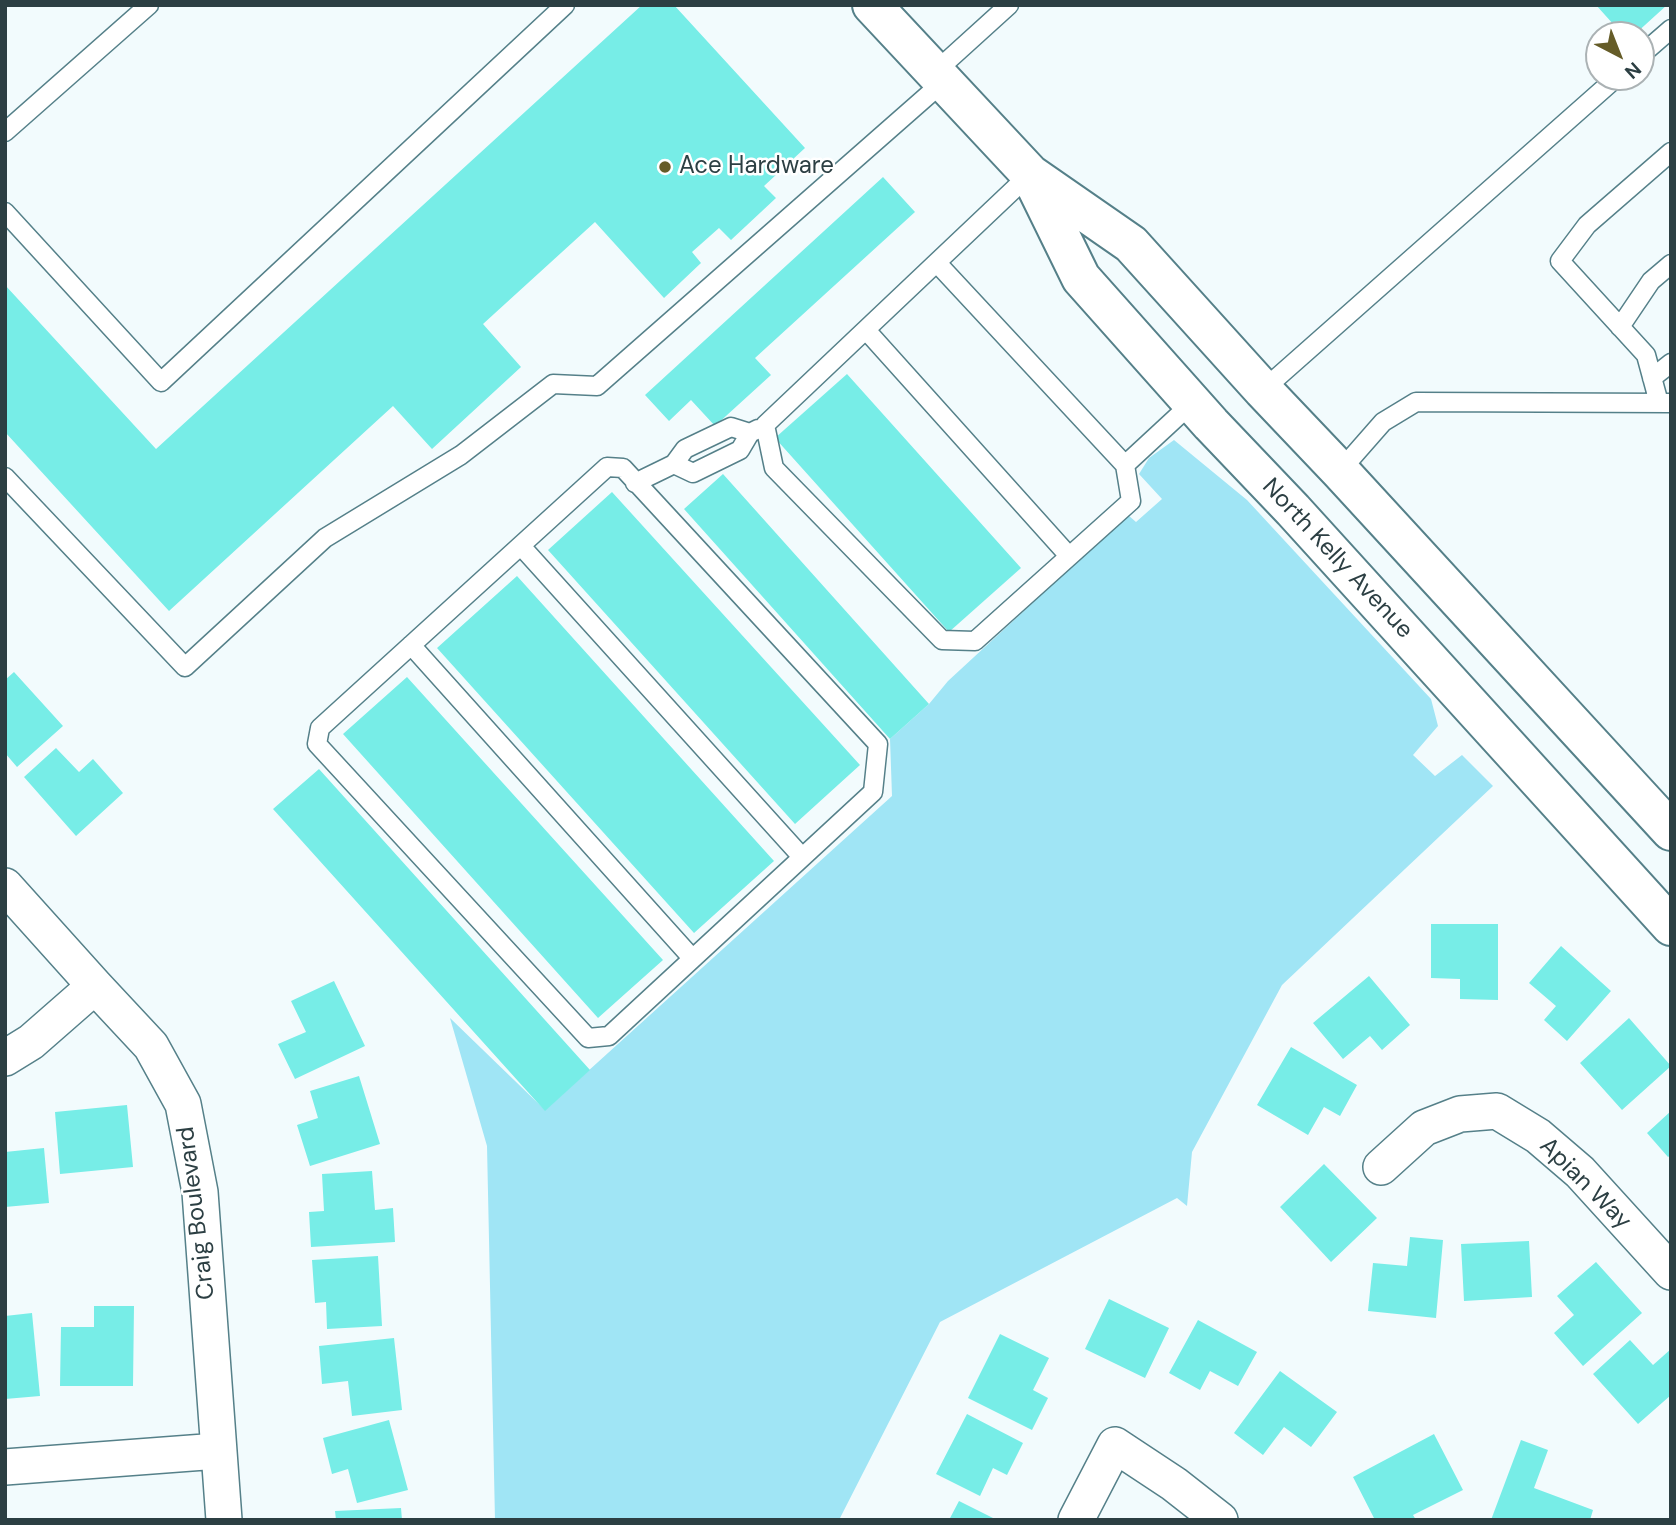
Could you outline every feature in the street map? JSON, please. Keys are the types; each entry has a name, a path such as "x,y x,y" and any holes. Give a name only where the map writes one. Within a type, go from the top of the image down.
{"street":[{"name":"North Kelly Avenue","path":"872,5 1030,174 1131,244 1671,831"},
{"name":"North Kelly Avenue","path":"1030,174 1080,278 1671,926"},
{"name":"Craig Boulevard","path":"5,886 151,1046 183,1104 200,1192 223,1520"},
{"path":"5,1058 31,1042 94,986"},
{"name":"Apian Way","path":"1381,1167 1424,1128 1460,1114 1497,1111 1538,1136 1580,1172 1671,1272"},
{"path":"1076,1520 1115,1445 1174,1484 1220,1520"},
{"path":"5,1467 218,1451"}],"lane":[{"path":"5,132 149,5"},
{"path":"5,212 161,383 565,5"},
{"path":"5,477 185,667 326,538 461,455 553,384 597,386 938,77 1009,5"},
{"path":"1655,43 1671,29"},
{"path":"1264,390 1601,91"},
{"path":"1340,471 1383,422 1416,402 1665,403 1652,378 1646,355 1560,261 1587,225 1671,152"},
{"path":"674,464 693,473 740,450 757,429 1030,174"},
{"path":"757,429 769,449 774,468 942,640 975,641 1131,501 1125,465 937,263"},
{"path":"1620,327 1651,281 1671,264"},
{"path":"866,330 1069,556"},
{"path":"1652,378 1671,363"},
{"path":"1125,465 1192,403"},
{"path":"635,483 674,464 685,449 731,427 757,429"},
{"path":"607,467 623,468 635,483 878,744 873,792 609,1036 588,1038 317,744 320,728 607,467"},
{"path":"521,546 802,857"},
{"path":"411,645 692,958"}],"shaded area":[{"path":"1174,440 1247,500 1431,699 1438,726 1413,755 1435,776 1462,755 1493,786 1282,985 1192,1152 1187,1206 1177,1198 940,1322 839,1520 495,1520 487,1146 450,1018 545,1110 892,796 890,739 929,704 948,681 1128,515 1136,522 1162,499 1139,474 1149,458"}],"building":[{"path":"642,5 674,5 805,148 764,186 776,198 731,240 719,228 692,252 701,263 664,298 595,222 483,324 521,367 432,449 393,406 169,611 5,432 5,285 156,449"},
{"path":"1596,5 1667,5 1649,21 1610,21"},
{"path":"883,177 915,212 755,358 771,375 715,426 691,400 669,421 645,395"},
{"path":"847,374 1021,568 949,632 775,438"},
{"path":"723,474 929,704 890,739 684,509"},
{"path":"612,492 860,765 795,824 548,550"},
{"path":"517,576 774,861 694,933 437,648"},
{"path":"14,672 63,726 17,767 5,753 5,680"},
{"path":"407,677 663,960 598,1018 343,734"},
{"path":"56,748 79,772 93,759 123,793 76,836 24,777"},
{"path":"319,769 590,1070 545,1111 273,809"},
{"path":"1431,924 1498,924 1498,1000 1460,999 1460,979 1431,978"},
{"path":"1561,946 1611,991 1567,1041 1544,1020 1556,1006 1529,983"},
{"path":"1369,976 1410,1025 1382,1050 1370,1036 1343,1059 1313,1023"},
{"path":"334,981 365,1046 295,1079 278,1044 306,1032 291,1001"},
{"path":"1629,1018 1671,1066 1622,1110 1580,1063"},
{"path":"1291,1047 1357,1085 1340,1116 1324,1107 1308,1135 1257,1105"},
{"path":"359,1076 380,1144 310,1166 297,1125 318,1118 310,1091"},
{"path":"127,1105 133,1167 60,1174 55,1112"},
{"path":"1671,1111 1671,1155 1668,1157 1647,1133"},
{"path":"44,1148 49,1203 5,1207 5,1152"},
{"path":"1324,1164 1377,1218 1331,1262 1280,1207"},
{"path":"372,1171 375,1210 393,1208 395,1242 311,1247 309,1212 324,1211 322,1174"},
{"path":"1410,1237 1443,1240 1436,1318 1368,1311 1373,1263 1407,1266"},
{"path":"1529,1241 1532,1297 1464,1301 1461,1244"},
{"path":"378,1256 382,1326 327,1329 326,1302 315,1303 312,1260"},
{"path":"1596,1262 1642,1313 1583,1366 1554,1333 1574,1315 1557,1296"},
{"path":"1109,1299 1169,1328 1145,1378 1085,1349"},
{"path":"94,1306 134,1306 133,1386 60,1386 61,1327 94,1327"},
{"path":"32,1313 40,1396 5,1399 5,1316"},
{"path":"1198,1320 1257,1352 1238,1386 1210,1371 1200,1390 1169,1373"},
{"path":"1000,1334 1049,1358 1033,1390 1048,1398 1032,1430 968,1398"},
{"path":"394,1338 402,1410 352,1416 348,1381 322,1384 319,1346"},
{"path":"1630,1340 1653,1365 1671,1349 1671,1395 1638,1424 1593,1374"},
{"path":"1280,1371 1337,1412 1311,1447 1284,1427 1263,1455 1234,1433"},
{"path":"967,1414 1023,1443 1007,1475 993,1468 980,1496 936,1474"},
{"path":"389,1420 408,1490 357,1503 348,1469 332,1474 323,1438"},
{"path":"1434,1434 1463,1490 1413,1515 1416,1520 1375,1520 1353,1477"},
{"path":"1521,1440 1548,1450 1534,1488 1593,1510 1590,1520 1491,1520"},
{"path":"959,1501 997,1520 949,1520"},
{"path":"401,1508 402,1520 336,1520 335,1511"}],"place":[{"name":"Ace Hardware","path":"665,167"}]}
